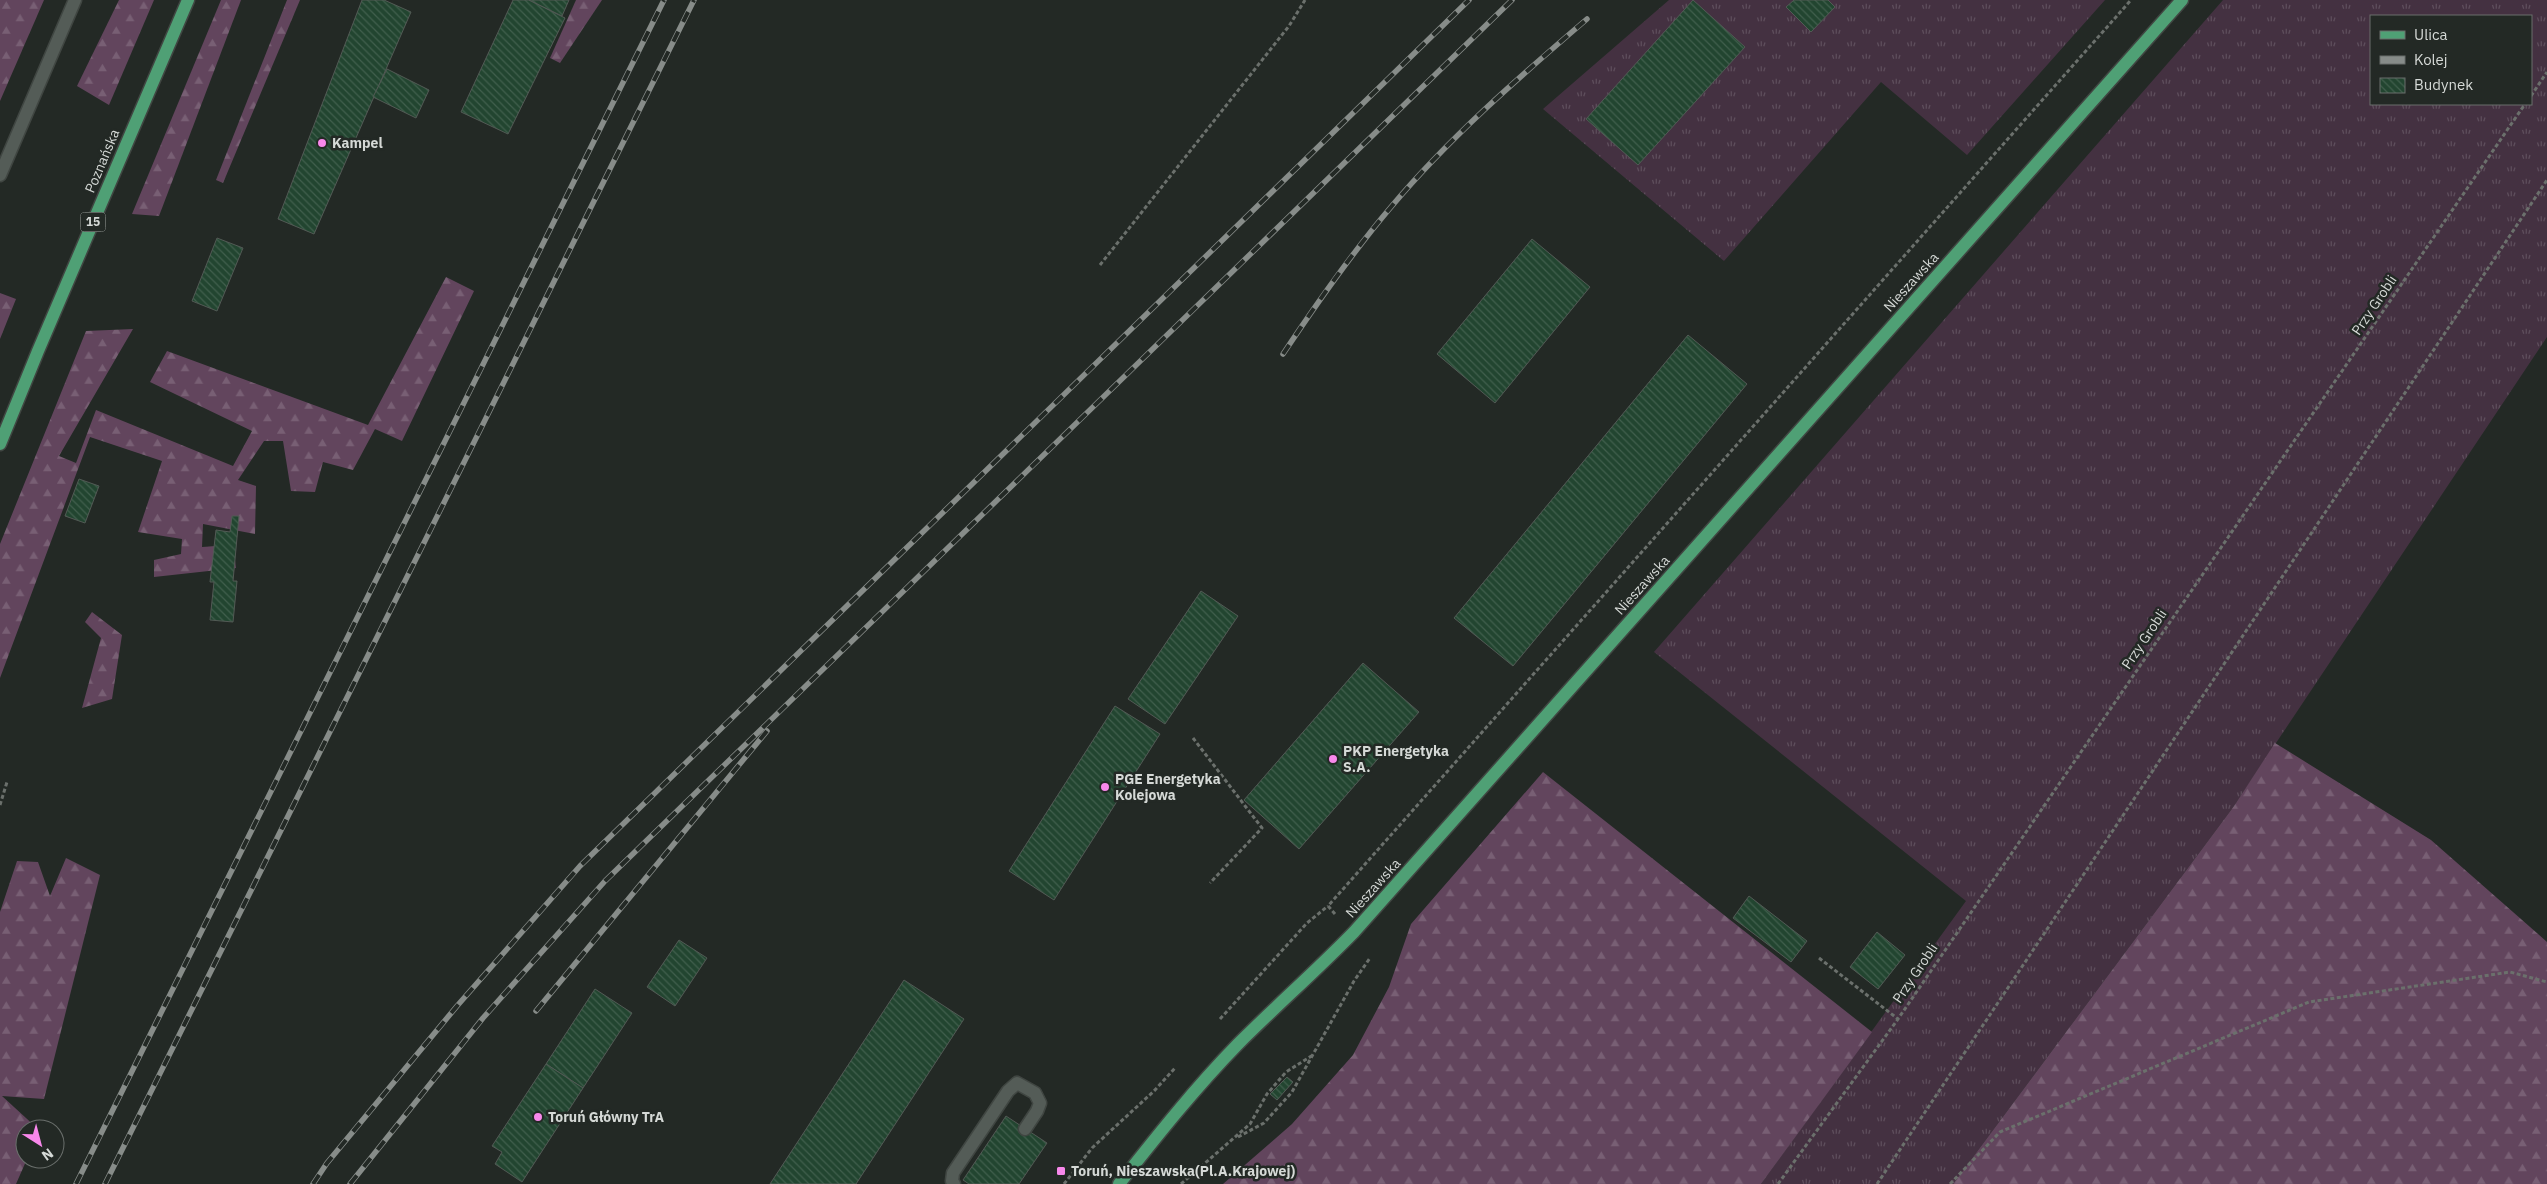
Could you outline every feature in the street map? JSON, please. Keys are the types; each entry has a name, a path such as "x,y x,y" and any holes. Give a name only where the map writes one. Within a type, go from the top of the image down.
{"main road":[{"name":"Poznańska","path":"0,444 38,350 188,0"},
{"name":"Nieszawska","path":"1119,1184 1195,1091 1238,1044 1315,973 1354,932 2182,0"}],"street":[{"path":"0,175 75,0"},
{"path":"954,1184 952,1181 953,1173 1008,1091 1017,1084 1035,1093 1040,1103 1025,1129"}],"path":[{"path":"1100,265 1288,26 1305,0"},
{"path":"1220,1019 1307,922 1328,906 2131,0"},
{"path":"2532,94 2547,72"},
{"name":"Przy Grobli","path":"1778,1184 1898,1019 2524,105"},
{"path":"1877,1184 2547,180"},
{"path":"1193,738 1262,828 1210,883"},
{"path":"0,805 7,782"},
{"path":"1328,906 1341,920"},
{"path":"1238,1137 1264,1123 1300,1081 1354,981 1368,962 1371,953"},
{"path":"1819,958 1898,1019"},
{"path":"1950,1184 2000,1132 2309,1002 2510,972 2547,982"},
{"path":"1181,1184 1238,1137 1250,1124 1267,1094 1286,1072 1314,1053"},
{"path":"1064,1184 1092,1148 1154,1091 1175,1068"}],"green space":[{"path":"0,0 44,0 0,101"},
{"path":"119,0 154,0 109,105 77,86"},
{"path":"221,0 241,0 159,216 132,214"},
{"path":"287,0 300,0 223,183 216,180"},
{"path":"576,0 602,0 560,63 550,58"},
{"path":"1669,0 2105,0 1967,155 1881,82 1724,261 1543,109"},
{"path":"2223,0 2547,0 2547,337 2234,806 1953,1184 1761,1184 1966,901 1654,652"},
{"path":"446,277 474,291 402,441 375,429 353,470 323,462 315,492 291,491 283,441 264,441 238,480 256,486 255,534 203,524 202,547 233,545 236,568 154,577 154,560 181,554 182,539 138,532 162,461 90,437 0,678 0,544 86,331 133,329 59,456 76,463 96,410 233,466 252,431 150,382 167,351 368,425"},
{"path":"0,293 16,299 0,339"},
{"path":"92,612 122,635 112,699 82,708 101,638 85,622"},
{"path":"2275,743 2431,840 2547,942 2547,1184 1953,1184 2234,806"},
{"path":"1543,772 1872,1032 1761,1184 1223,1184 1292,1124 1353,1055 1389,987 1411,924"},
{"path":"66,858 100,875 44,1099 2,1096 27,1119 15,1119 15,1169 23,1169 16,1184 0,1184 0,912 17,861 38,862 50,896"}],"building":[{"path":"362,0 384,0 411,12 314,234 278,219"},
{"path":"513,0 529,0 565,18 508,134 461,112"},
{"path":"529,0 569,0 562,16"},
{"path":"1693,0 1745,47 1638,165 1586,119"},
{"path":"1794,0 1828,0 1835,7 1811,32 1786,7"},
{"path":"387,69 429,90 416,118 373,97"},
{"path":"217,238 243,248 217,311 192,301"},
{"path":"1532,239 1590,287 1495,403 1437,354"},
{"path":"1688,335 1747,384 1513,666 1454,618"},
{"path":"79,479 99,486 85,523 65,516"},
{"path":"232,516 239,516 233,581 237,581 233,622 210,620 214,582 210,582 216,530 230,532"},
{"path":"1201,591 1238,616 1165,724 1128,699"},
{"path":"1363,663 1419,712 1299,849 1244,800"},
{"path":"1115,706 1160,734 1054,900 1009,871"},
{"path":"1749,896 1807,941 1791,962 1733,918"},
{"path":"1877,932 1905,955 1878,989 1850,967"},
{"path":"679,940 707,958 675,1006 647,987"},
{"path":"904,980 964,1019 856,1184 770,1184"},
{"path":"595,989 632,1013 583,1088 546,1064"},
{"name":"Toruń Główny TrA","path":"546,1064 583,1088 522,1182 495,1164 502,1152 492,1146"},
{"path":"1287,1077 1293,1082 1277,1100 1270,1094"},
{"path":"1006,1116 1047,1143 1019,1184 969,1184 963,1180"}],"railway":[{"path":"76,1184 664,0"},
{"path":"105,1184 694,0"},
{"path":"313,1184 327,1163 457,1006 580,866 1469,0"},
{"path":"350,1184 483,1018 605,881 1512,0"},
{"path":"1283,354 1348,261 1413,182 1485,109 1587,19"},
{"path":"536,1011 767,731"}],"place":[{"name":"Kampel","path":"322,143"},
{"name":"PKP Energetyka S.A.","path":"1333,759"},
{"name":"PGE Energetyka Kolejowa","path":"1105,787"},
{"name":"Toruń Główny TrA","path":"538,1117"},
{"name":"Toruń, Nieszawska(Pl.A.Krajowej)","path":"1061,1171"}]}
